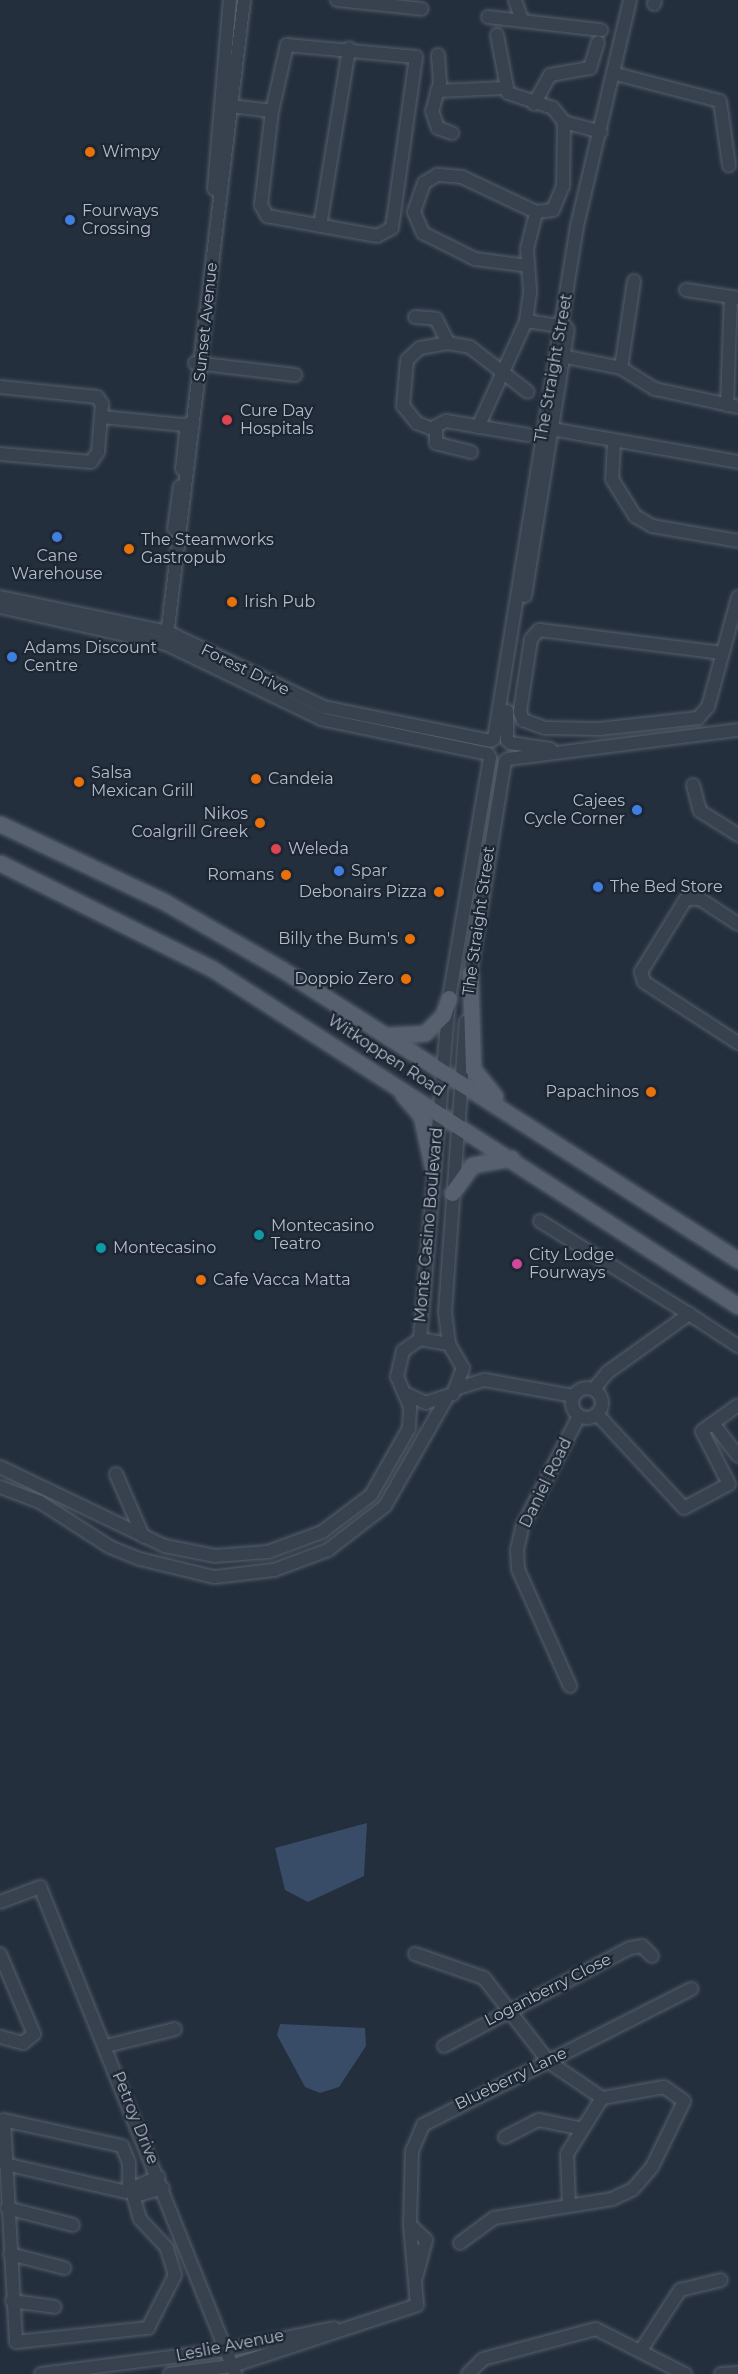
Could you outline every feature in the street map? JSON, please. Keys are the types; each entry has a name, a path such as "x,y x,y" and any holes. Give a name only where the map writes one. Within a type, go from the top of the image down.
{"main road":[{"name":"Witkoppen Road","path":"0,822 163,901 387,1035 738,1260"},
{"name":"Witkoppen Road","path":"0,863 146,932 384,1076 738,1306"},
{"path":"470,973 471,1059 477,1079 562,1147"},
{"path":"387,1035 425,1033 443,1015 449,998"},
{"path":"384,1076 422,1116 433,1170"},
{"path":"452,1193 472,1165 511,1158"}],"street":[{"name":"Sunset Avenue","path":"227,106 230,0"},
{"name":"Sunset Avenue","path":"164,637 227,106 244,0"},
{"path":"337,0 422,9"},
{"path":"515,0 522,20"},
{"name":"The Straight Street","path":"439,1112 449,998 489,755 561,355 598,131 630,0"},
{"name":"The Straight Street","path":"598,131 616,74 635,0"},
{"path":"488,17 522,20 599,36 590,68 550,75 534,104"},
{"path":"497,35 505,88 518,101 553,108 564,122 598,131"},
{"path":"285,46 349,48 408,53 418,60 394,224 377,236 320,226 263,212 272,111 285,46"},
{"path":"320,226 349,48"},
{"path":"438,55 437,91 431,107 435,123 452,133"},
{"path":"616,74 720,101 729,165"},
{"path":"437,91 505,88"},
{"path":"227,106 272,111"},
{"path":"528,266 475,259 436,242 417,226 415,204 428,178 449,175 536,212 553,210 562,186 564,122"},
{"path":"478,427 526,321 528,266 536,212"},
{"path":"621,368 634,280"},
{"path":"561,355 621,368 656,389 732,406 735,298 686,290"},
{"path":"415,317 436,319 448,343"},
{"path":"526,321 565,327"},
{"path":"435,430 417,423 403,406 407,360 420,348 448,343 470,347 528,392"},
{"path":"198,363 295,375"},
{"path":"0,387 97,397 102,417 98,452 91,462 0,454"},
{"path":"102,417 190,426"},
{"path":"471,452 437,444 435,430 442,421 528,435"},
{"path":"548,428 614,443 738,462"},
{"name":"The Straight Street","path":"459,1125 470,973 507,760 509,741 507,706 548,428"},
{"path":"614,443 612,479 635,516 652,526 738,541"},
{"name":"Forest Drive","path":"0,597 164,637 324,707 493,740 509,741"},
{"path":"722,653 539,630 531,639 520,712 523,720 545,728 599,729 698,718 708,707 738,597"},
{"name":"Forest Drive","path":"0,607 164,637 321,719 507,760"},
{"path":"507,760 738,730"},
{"path":"509,741 588,751"},
{"path":"693,785 700,811 738,835"},
{"path":"738,924 700,899 686,899 641,972 644,982 738,1042"},
{"name":"Monte Casino Boulevard","path":"420,1339 439,1112"},
{"name":"Monte Casino Boulevard","path":"449,1344 445,1312 452,1193 459,1125"},
{"path":"540,1221 738,1346"},
{"path":"594,1389 608,1372 689,1314"},
{"path":"0,1467 143,1536 214,1556 268,1552 322,1532 356,1508 385,1477 409,1428 407,1394 397,1377 399,1359 420,1339 449,1344 460,1358 485,1380"},
{"path":"458,1388 460,1358"},
{"path":"0,1487 40,1502 110,1547 140,1559 214,1577 274,1570 328,1550 385,1506 446,1399 458,1388 485,1380 573,1396"},
{"path":"573,1396 582,1388 594,1389 602,1399 597,1414"},
{"path":"407,1394 426,1403 446,1399"},
{"path":"573,1396 579,1416 597,1414"},
{"path":"597,1414 684,1508 734,1482 702,1435 712,1423 738,1405"},
{"name":"Daniel Road","path":"570,1686 518,1569 518,1550 523,1525 579,1416"},
{"path":"712,1423 738,1456"},
{"path":"116,1474 143,1536"},
{"name":"Petroy Drive","path":"0,1902 40,1887 161,2182 234,2370"},
{"name":"Loganberry Close","path":"444,2046 511,2008 630,1948 642,1946 652,1956"},
{"path":"0,1954 34,2034 23,2043 0,2037"},
{"path":"415,1954 478,1974 511,2008 549,2062 602,2098"},
{"name":"Blueberry Lane","path":"417,2305 416,2278 426,2240 410,2224 412,2151 423,2125 691,1989"},
{"path":"106,2046 175,2029"},
{"path":"460,2243 494,2218 612,2199 633,2189 652,2167 685,2105 679,2093 664,2087 602,2098 579,2128 566,2158 569,2205"},
{"path":"15,2119 122,2146 129,2163 131,2193 140,2219 167,2248 175,2275 146,2331 18,2344 12,2301 5,2164 3,2122 15,2119"},
{"path":"505,2137 539,2120 579,2128"},
{"path":"5,2164 131,2193 161,2182"},
{"path":"7,2208 73,2224"},
{"path":"10,2254 64,2268"},
{"path":"641,2350 680,2290 721,2280"},
{"path":"12,2301 55,2307"},
{"name":"Leslie Avenue","path":"171,2374 234,2370 348,2326 417,2305"},
{"name":"Leslie Avenue","path":"42,2374 226,2350 348,2326"},
{"path":"468,2374 483,2359 591,2329 611,2332 685,2374"},
{"path":"721,2374 738,2373"}],"water":[{"path":"367,1823 364,1876 308,1902 285,1890 275,1848"},
{"path":"280,2024 365,2028 366,2046 339,2087 320,2093 305,2087 277,2035"}],"place":[{"name":"Wimpy","path":"90,152"},
{"name":"Fourways Crossing","path":"70,220"},
{"name":"Cure Day Hospitals","path":"227,420"},
{"name":"Cane Warehouse","path":"57,537"},
{"name":"The Steamworks Gastropub","path":"129,549"},
{"name":"Irish Pub","path":"232,602"},
{"name":"Adams Discount Centre","path":"12,657"},
{"name":"Candeia","path":"256,779"},
{"name":"Salsa Mexican Grill","path":"79,782"},
{"name":"Cajees Cycle Corner","path":"637,810"},
{"name":"Nikos Coalgrill Greek","path":"260,823"},
{"name":"Weleda","path":"276,849"},
{"name":"Spar","path":"339,871"},
{"name":"Romans","path":"286,875"},
{"name":"The Bed Store","path":"598,887"},
{"name":"Debonairs Pizza","path":"439,892"},
{"name":"Billy the Bum's","path":"410,939"},
{"name":"Doppio Zero","path":"406,979"},
{"name":"Papachinos","path":"651,1092"},
{"name":"Montecasino Teatro","path":"259,1235"},
{"name":"Montecasino","path":"101,1248"},
{"name":"City Lodge Fourways","path":"517,1264"},
{"name":"Cafe Vacca Matta","path":"201,1280"}]}
